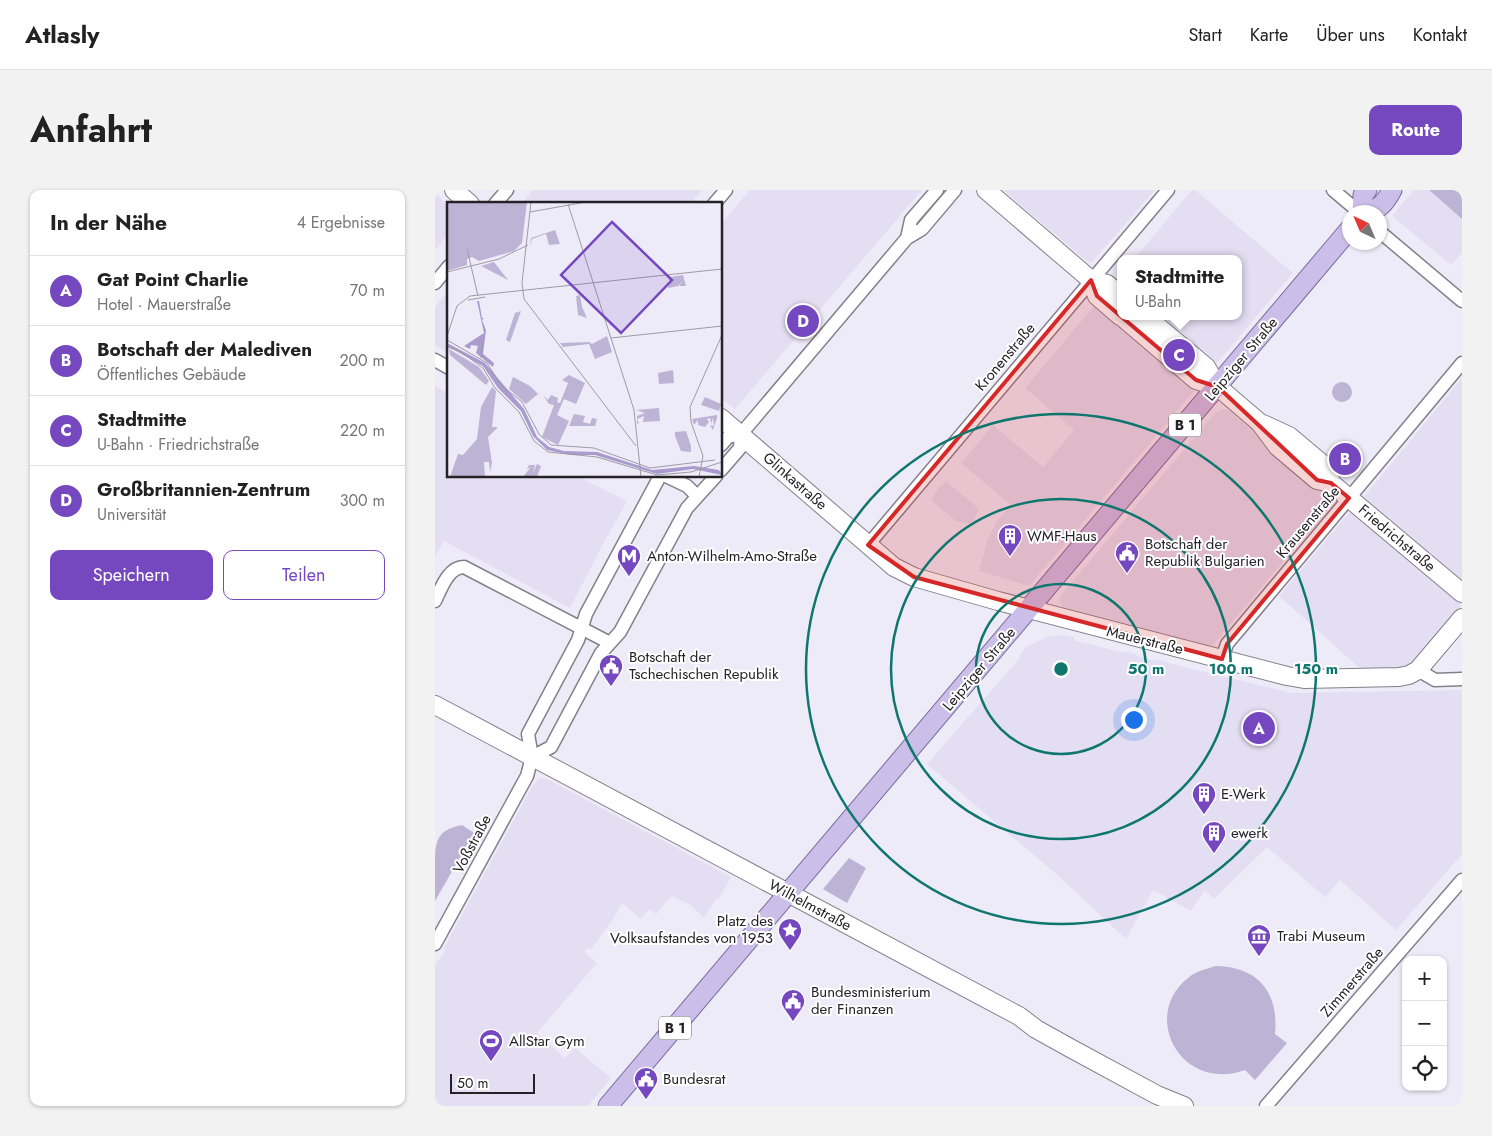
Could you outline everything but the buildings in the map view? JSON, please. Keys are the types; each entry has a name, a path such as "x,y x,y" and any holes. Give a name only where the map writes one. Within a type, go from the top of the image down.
{"main road":[{"path":"1361,205 1363,195 1367,190"},
{"path":"1383,205 1392,190"},
{"name":"Leipziger Straße","path":"608,1106 1342,238"}],"street":[{"path":"453,190 468,202"},
{"path":"497,202 507,190"},
{"path":"716,202 726,190"},
{"path":"907,238 911,220 937,190"},
{"path":"723,468 740,448 741,434 907,238 922,229 955,190"},
{"name":"Friedrichstraße","path":"986,190 1091,280 1107,284 1117,292"},
{"name":"Kronenstraße","path":"868,545 1167,190"},
{"path":"1333,190 1351,205"},
{"path":"1387,238 1462,301"},
{"path":"435,283 447,268"},
{"name":"Friedrichstraße","path":"1091,280 1097,296 1117,313"},
{"name":"Friedrichstraße","path":"1126,320 1196,380 1218,387"},
{"name":"Friedrichstraße","path":"1150,320 1206,368 1218,387 1260,423 1278,447 1317,480 1331,483 1462,594"},
{"path":"435,360 447,367"},
{"name":"Krausenstraße","path":"1222,660 1227,644 1462,363"},
{"name":"Glinkastraße","path":"723,420 868,545"},
{"path":"723,443 728,437 741,434"},
{"path":"659,478 586,614 578,640 528,734 532,757 551,747 601,653 620,632 687,508 714,478"},
{"path":"676,478 691,481 697,496"},
{"name":"Mauerstraße","path":"868,545 894,567 914,577 1029,610 1287,676 1304,679 1399,677 1409,675 1418,670"},
{"path":"435,601 449,575 458,567 463,567 610,643"},
{"path":"1462,618 1418,670 1435,680 1462,679"},
{"name":"Wilhelmstraße","path":"435,705 1019,1016 1037,1029 1138,1085 1184,1106"},
{"name":"Voßstraße","path":"435,944 523,784 530,769 532,757"},
{"name":"Zimmerstraße","path":"1266,1106 1462,880"}],"highlighted area":[{"path":"1091,280 1097,296 1196,380 1218,387 1317,480 1331,483 1349,498 1227,644 1222,659 914,577 868,545"}],"shaded area":[{"path":"533,190 702,190 692,202 523,202"},
{"path":"750,190 922,190 735,409 723,400 723,222"},
{"path":"1003,190 1155,190 1091,263"},
{"path":"1192,190 1195,190 1293,273 1217,363 1167,320 1242,320 1242,255 1137,255"},
{"path":"1414,190 1429,190 1462,219 1462,253 1451,265 1392,216"},
{"path":"1429,190 1462,190 1462,219"},
{"path":"435,194 447,204 447,235 435,250"},
{"path":"447,292 447,353 435,345 435,307"},
{"path":"1094,306 1194,391 1029,586 979,571 988,538 997,521 1011,505 961,463 993,425 1043,467 1074,430 1025,388"},
{"path":"1462,378 1462,583 1366,501 1364,497"},
{"path":"1342,382 1349,385 1352,392 1349,399 1342,402 1335,399 1332,392 1335,385"},
{"path":"435,386 447,393 447,478 581,478 627,501 570,608 444,541 435,557"},
{"path":"1224,409 1230,411 1332,499 1333,503 1212,646 1063,607 1059,599 1066,589 1215,413"},
{"path":"946,481 979,509 972,524 956,521 931,500 940,485 941,487"},
{"path":"1353,512 1459,603 1460,610 1409,669 1362,670 1279,596 1348,514"},
{"path":"1063,635 1074,637 1074,640 1124,653 1125,651 1155,661 1156,659 1292,693 1462,690 1462,854 1396,930 1340,880 1325,897 1267,847 1214,899 1205,890 1191,911 1153,890 1126,939 1054,872 927,764 1019,659 1019,656 1026,647 1047,637"},
{"path":"539,778 547,779 731,877 718,900 716,899 704,918 691,905 672,896 656,914 649,909 641,919 622,903 591,949 588,948 584,952 597,963 537,1033 565,1058 575,1048 611,1078 588,1106 435,1106 435,965 444,953 445,946 533,785"},
{"path":"462,825 474,833 435,901 435,857 439,838 447,830"},
{"path":"849,858 866,868 847,903 823,889"},
{"path":"1216,966 1231,967 1243,971 1263,985 1269,994 1273,1006 1275,1034 1287,1043 1255,1080 1245,1070 1222,1074 1202,1071 1186,1061 1174,1047 1168,1030 1168,1012 1174,994 1191,976 1201,970"}],"place":[{"name":"Großbritannien-Zentrum","path":"803,321"},
{"name":"Stadtmitte","path":"1179,355"},
{"name":"Botschaft der Malediven","path":"1345,459"},
{"name":"WMF-Haus","path":"1010,557"},
{"name":"Botschaft der Republik Bulgarien","path":"1127,574"},
{"name":"Anton-Wilhelm-Amo-Straße","path":"629,577"},
{"name":"Botschaft der Tschechischen Republik","path":"611,687"},
{"name":"Gat Point Charlie","path":"1259,728"},
{"name":"E-Werk","path":"1204,815"},
{"name":"ewerk","path":"1214,854"},
{"name":"Platz des Volksaufstandes von 1953","path":"790,951"},
{"name":"Trabi Museum","path":"1259,957"},
{"name":"Bundesministerium der Finanzen","path":"793,1022"},
{"name":"AllStar Gym","path":"491,1062"},
{"name":"Bundesrat","path":"646,1100"}]}
